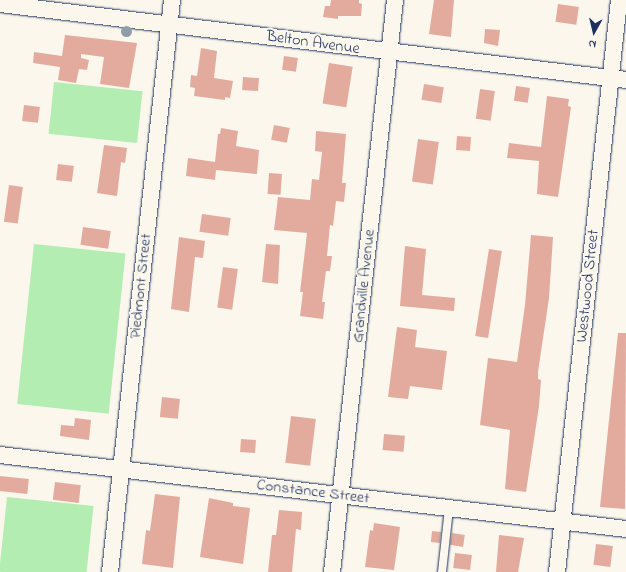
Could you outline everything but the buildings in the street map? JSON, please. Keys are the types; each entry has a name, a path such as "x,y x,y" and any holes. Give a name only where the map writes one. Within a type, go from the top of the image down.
{"street":[{"name":"Piedmont Street","path":"110,572 172,0"},
{"name":"Grandville Avenue","path":"332,572 395,0"},
{"name":"Westwood Street","path":"556,572 618,79 619,0"},
{"name":"Belton Avenue","path":"0,4 169,24 389,53 618,79"},
{"name":"Constance Street","path":"0,455 449,509 626,528"}],"lane":[{"path":"442,572 449,509"}],"green space":[{"path":"54,82 143,91 137,143 49,134"},
{"path":"34,244 125,254 109,414 17,404"},
{"path":"7,497 94,506 87,572 0,572"}]}
